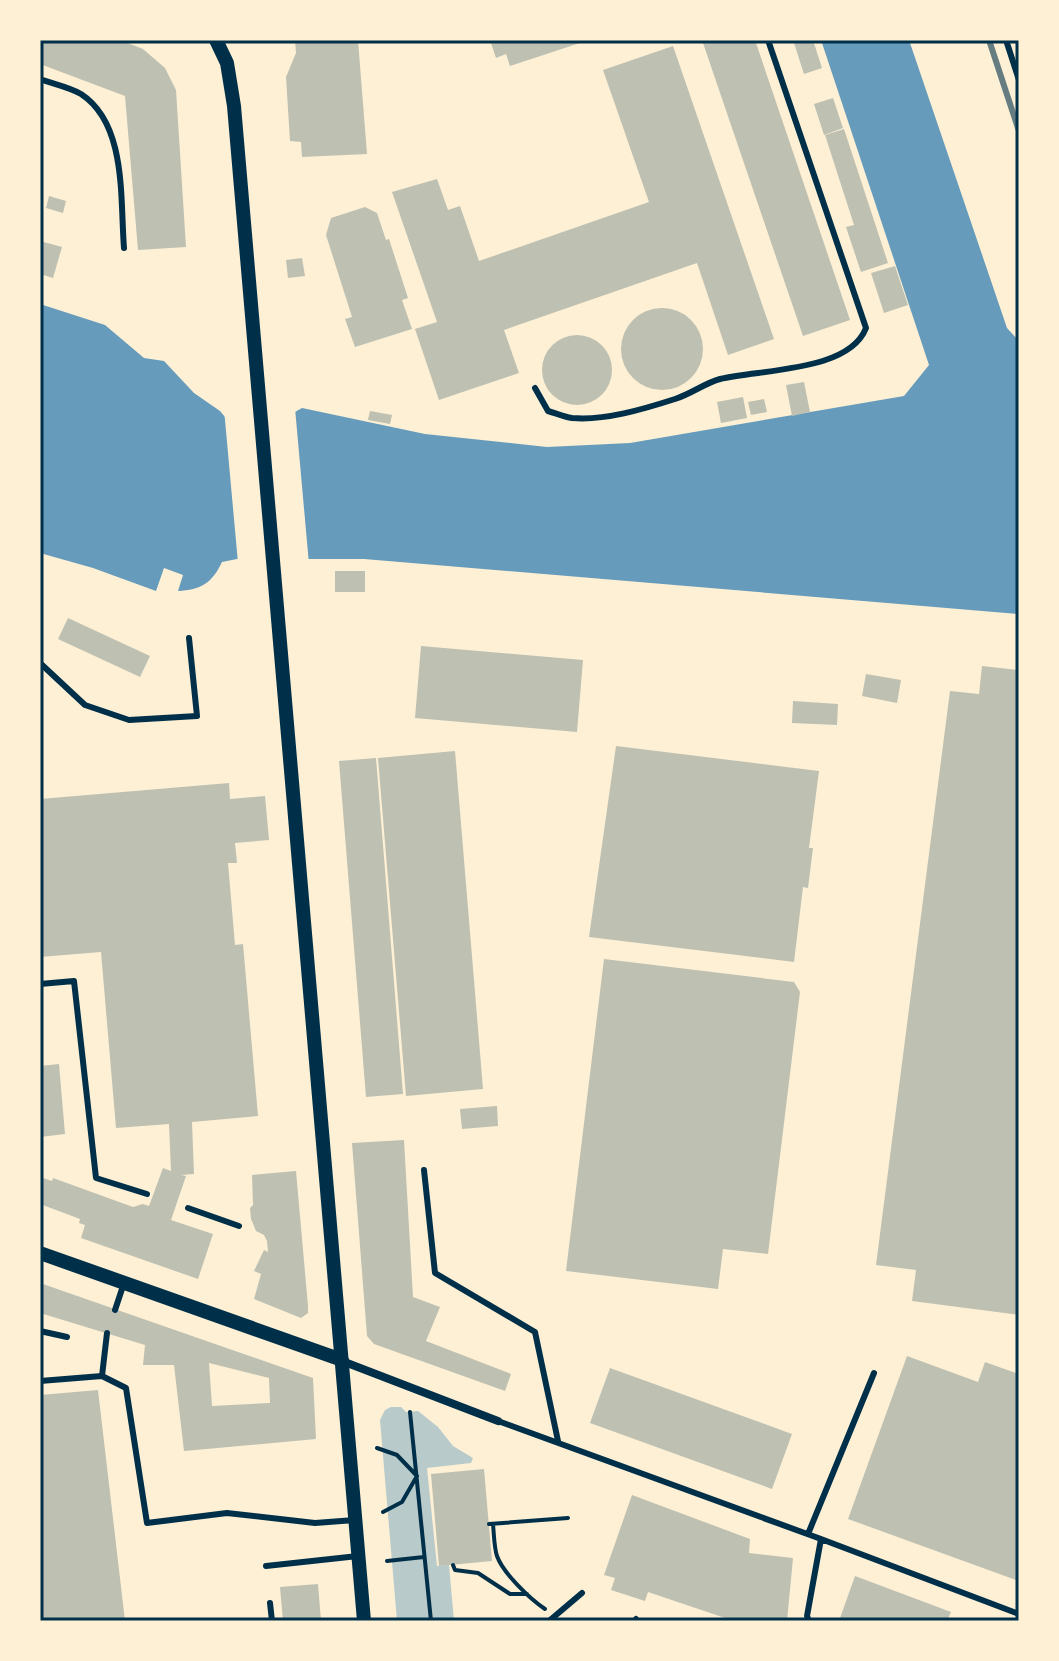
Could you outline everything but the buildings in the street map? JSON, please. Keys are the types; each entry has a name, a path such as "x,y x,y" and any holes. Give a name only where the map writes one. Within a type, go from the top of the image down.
{"street":[{"path":"216,40 224,54 231,81 364,1621"},
{"path":"40,1253 342,1360 498,1421"}],"lane":[{"path":"535,388 548,411 571,418 606,416 677,398 718,379 805,365 842,353 861,341 866,328 768,40"},
{"path":"1006,40 1019,80"},
{"path":"40,79 80,93 100,111 115,140 124,248"},
{"path":"40,663 85,705 129,720 197,716 189,638"},
{"path":"40,984 74,981 96,1178 147,1194"},
{"path":"424,1170 435,1273 535,1332 558,1441"},
{"path":"188,1208 239,1226"},
{"path":"115,1310 124,1283"},
{"path":"40,1331 67,1337"},
{"path":"102,1376 107,1333"},
{"path":"808,1534 874,1373"},
{"path":"40,1381 102,1376 126,1388 147,1523 227,1513 315,1523 355,1520"},
{"path":"498,1421 1019,1614"},
{"path":"809,1621 807,1616 821,1539"},
{"path":"266,1566 358,1556"},
{"path":"549,1621 582,1593"},
{"path":"270,1603 272,1621"}],"path":[{"path":"410,1412 431,1621"},
{"path":"377,1448 397,1455 417,1476"},
{"path":"383,1512 402,1502 417,1476"},
{"path":"555,1615 527,1594 497,1556 491,1524 568,1518"},
{"path":"387,1561 424,1557"},
{"path":"453,1565 455,1570 478,1573 510,1594 527,1594"}],"shaded area":[{"path":"401,1407 406,1412 418,1411 438,1427 453,1446 473,1458 471,1463 427,1468 437,1566 449,1565 454,1621 397,1621 380,1420 385,1410"}],"water":[{"path":"821,40 909,40 1007,328 1019,341 1019,614 364,559 237,559 222,562 205,584 178,591 183,575 164,568 156,591 40,553 40,304 105,325 144,358 164,361 194,393 225,417 295,412 302,408 425,434 547,447 630,443 904,396 929,365"}],"pier":[{"path":"295,408 309,564 238,563 224,409 227,413"}],"railway":[{"path":"989,40 1019,131"}]}
